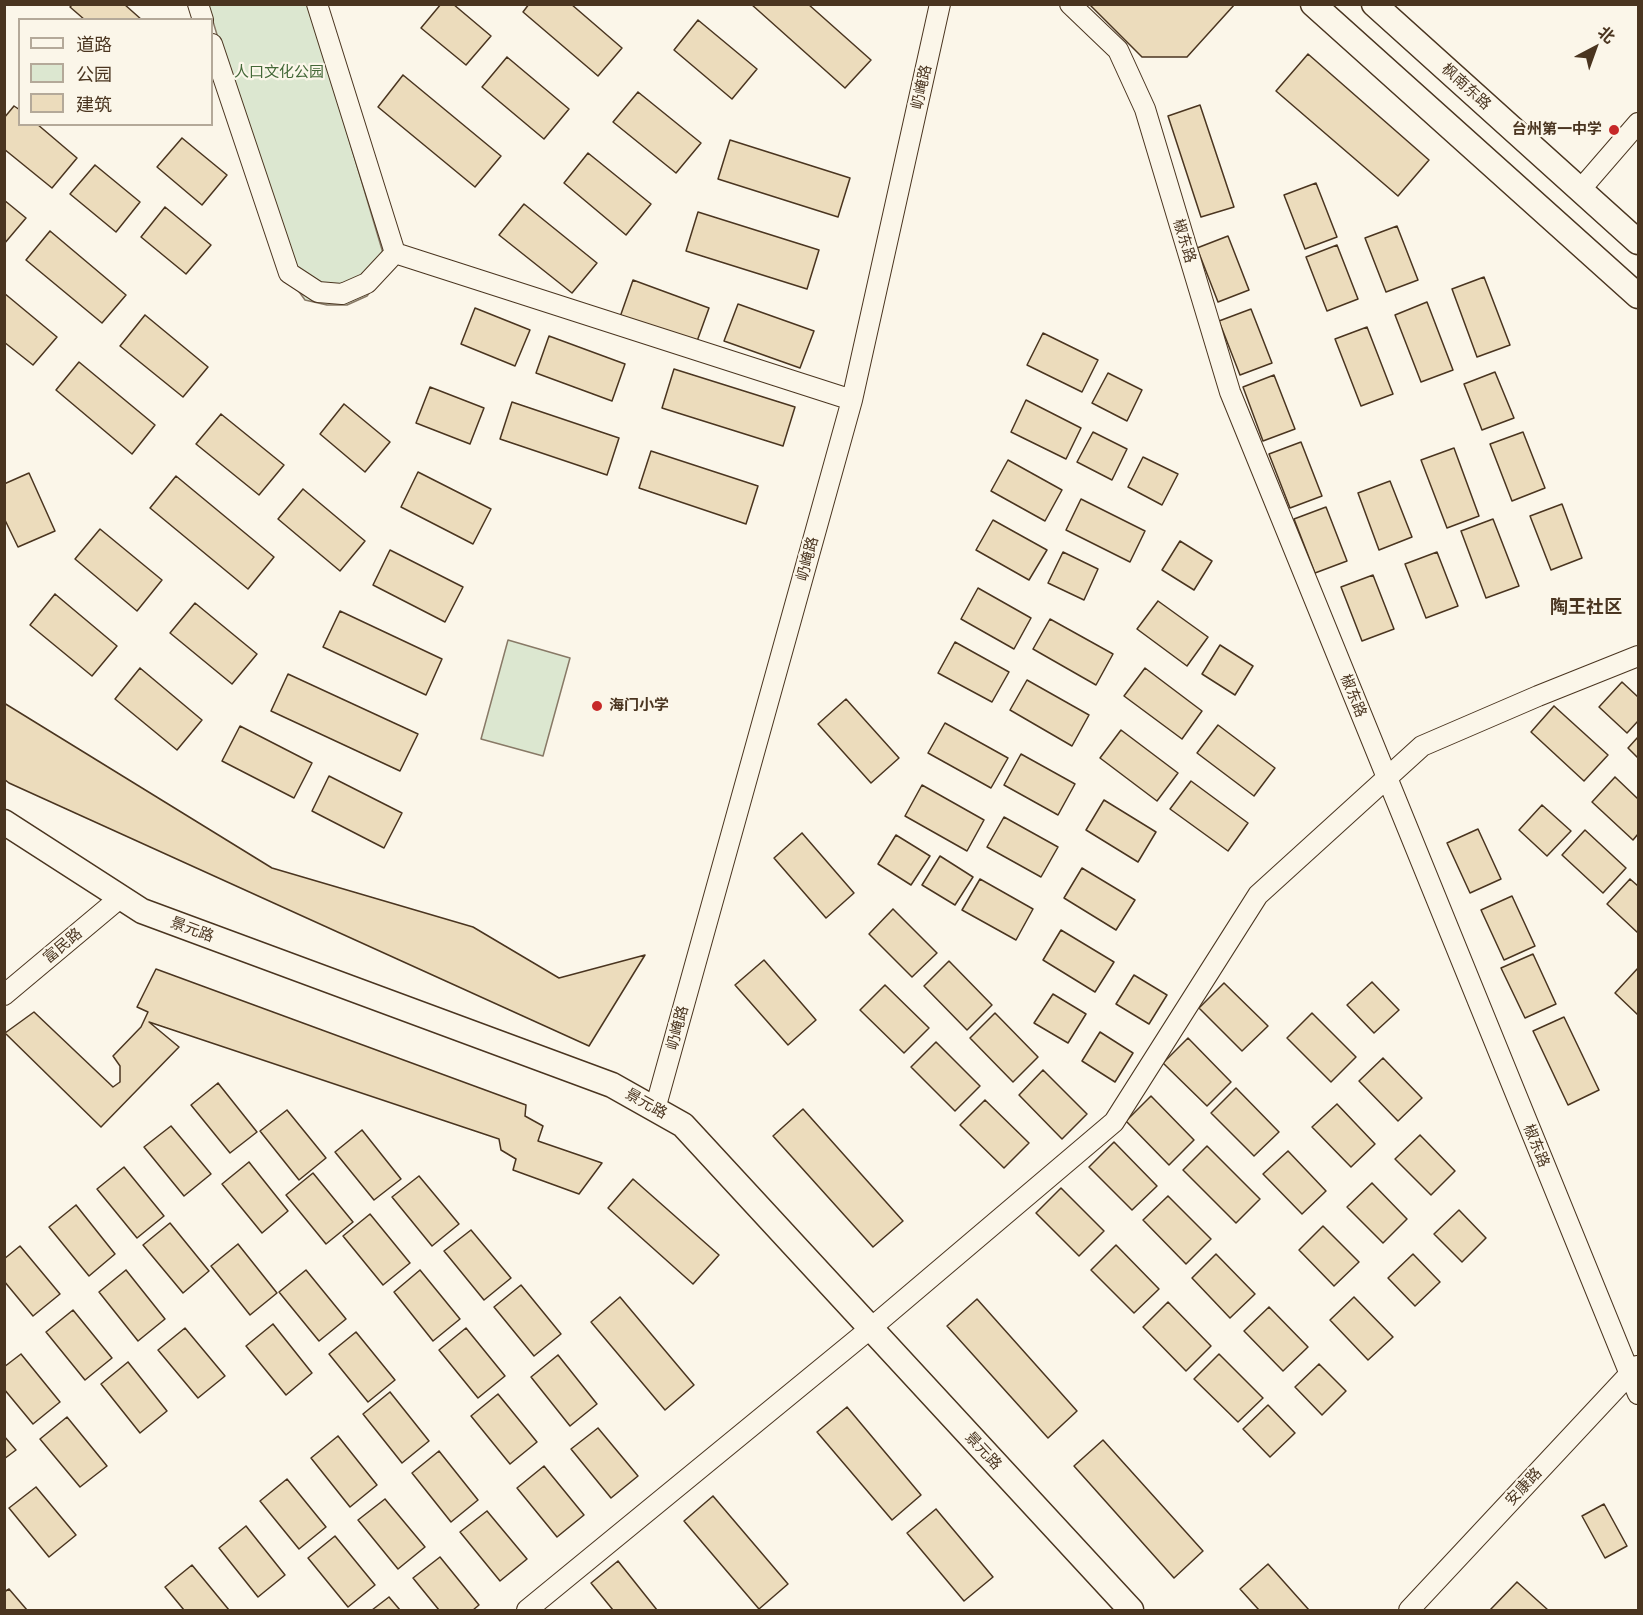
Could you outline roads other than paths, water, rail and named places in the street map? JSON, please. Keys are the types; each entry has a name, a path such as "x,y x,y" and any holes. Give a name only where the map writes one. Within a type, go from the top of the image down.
{"main road":[{"path":"1313,4 1638,296"},
{"name":"枫南东路","path":"1374,4 1638,242"},
{"name":"景元路","path":"4,822 142,911 612,1085 683,1125 1131,1611"}],"street":[{"path":"317,4 395,253"},
{"name":"屷崦路","path":"655,1109 852,400 940,4"},
{"name":"椒东路","path":"1070,4 1118,50 1145,109 1230,392 1387,778 1634,1369 1638,1394"},
{"path":"213,47 289,273 318,292 342,294 367,283 395,253"},
{"path":"1580,190 1638,123"},
{"path":"395,253 852,400"},
{"path":"527,1611 871,1328 1114,1122 1258,895 1422,746 1638,656"},
{"name":"富民路","path":"4,995 121,897"},
{"name":"安康路","path":"1409,1611 1634,1369"}],"place":[{"name":"台州第一中学","path":"1614,130"},
{"name":"海门小学","path":"597,706"}],"district":[{"name":"陶王社区","path":"1586,608"}],"park label":[{"name":"人口文化公园","path":"279,73"}]}
